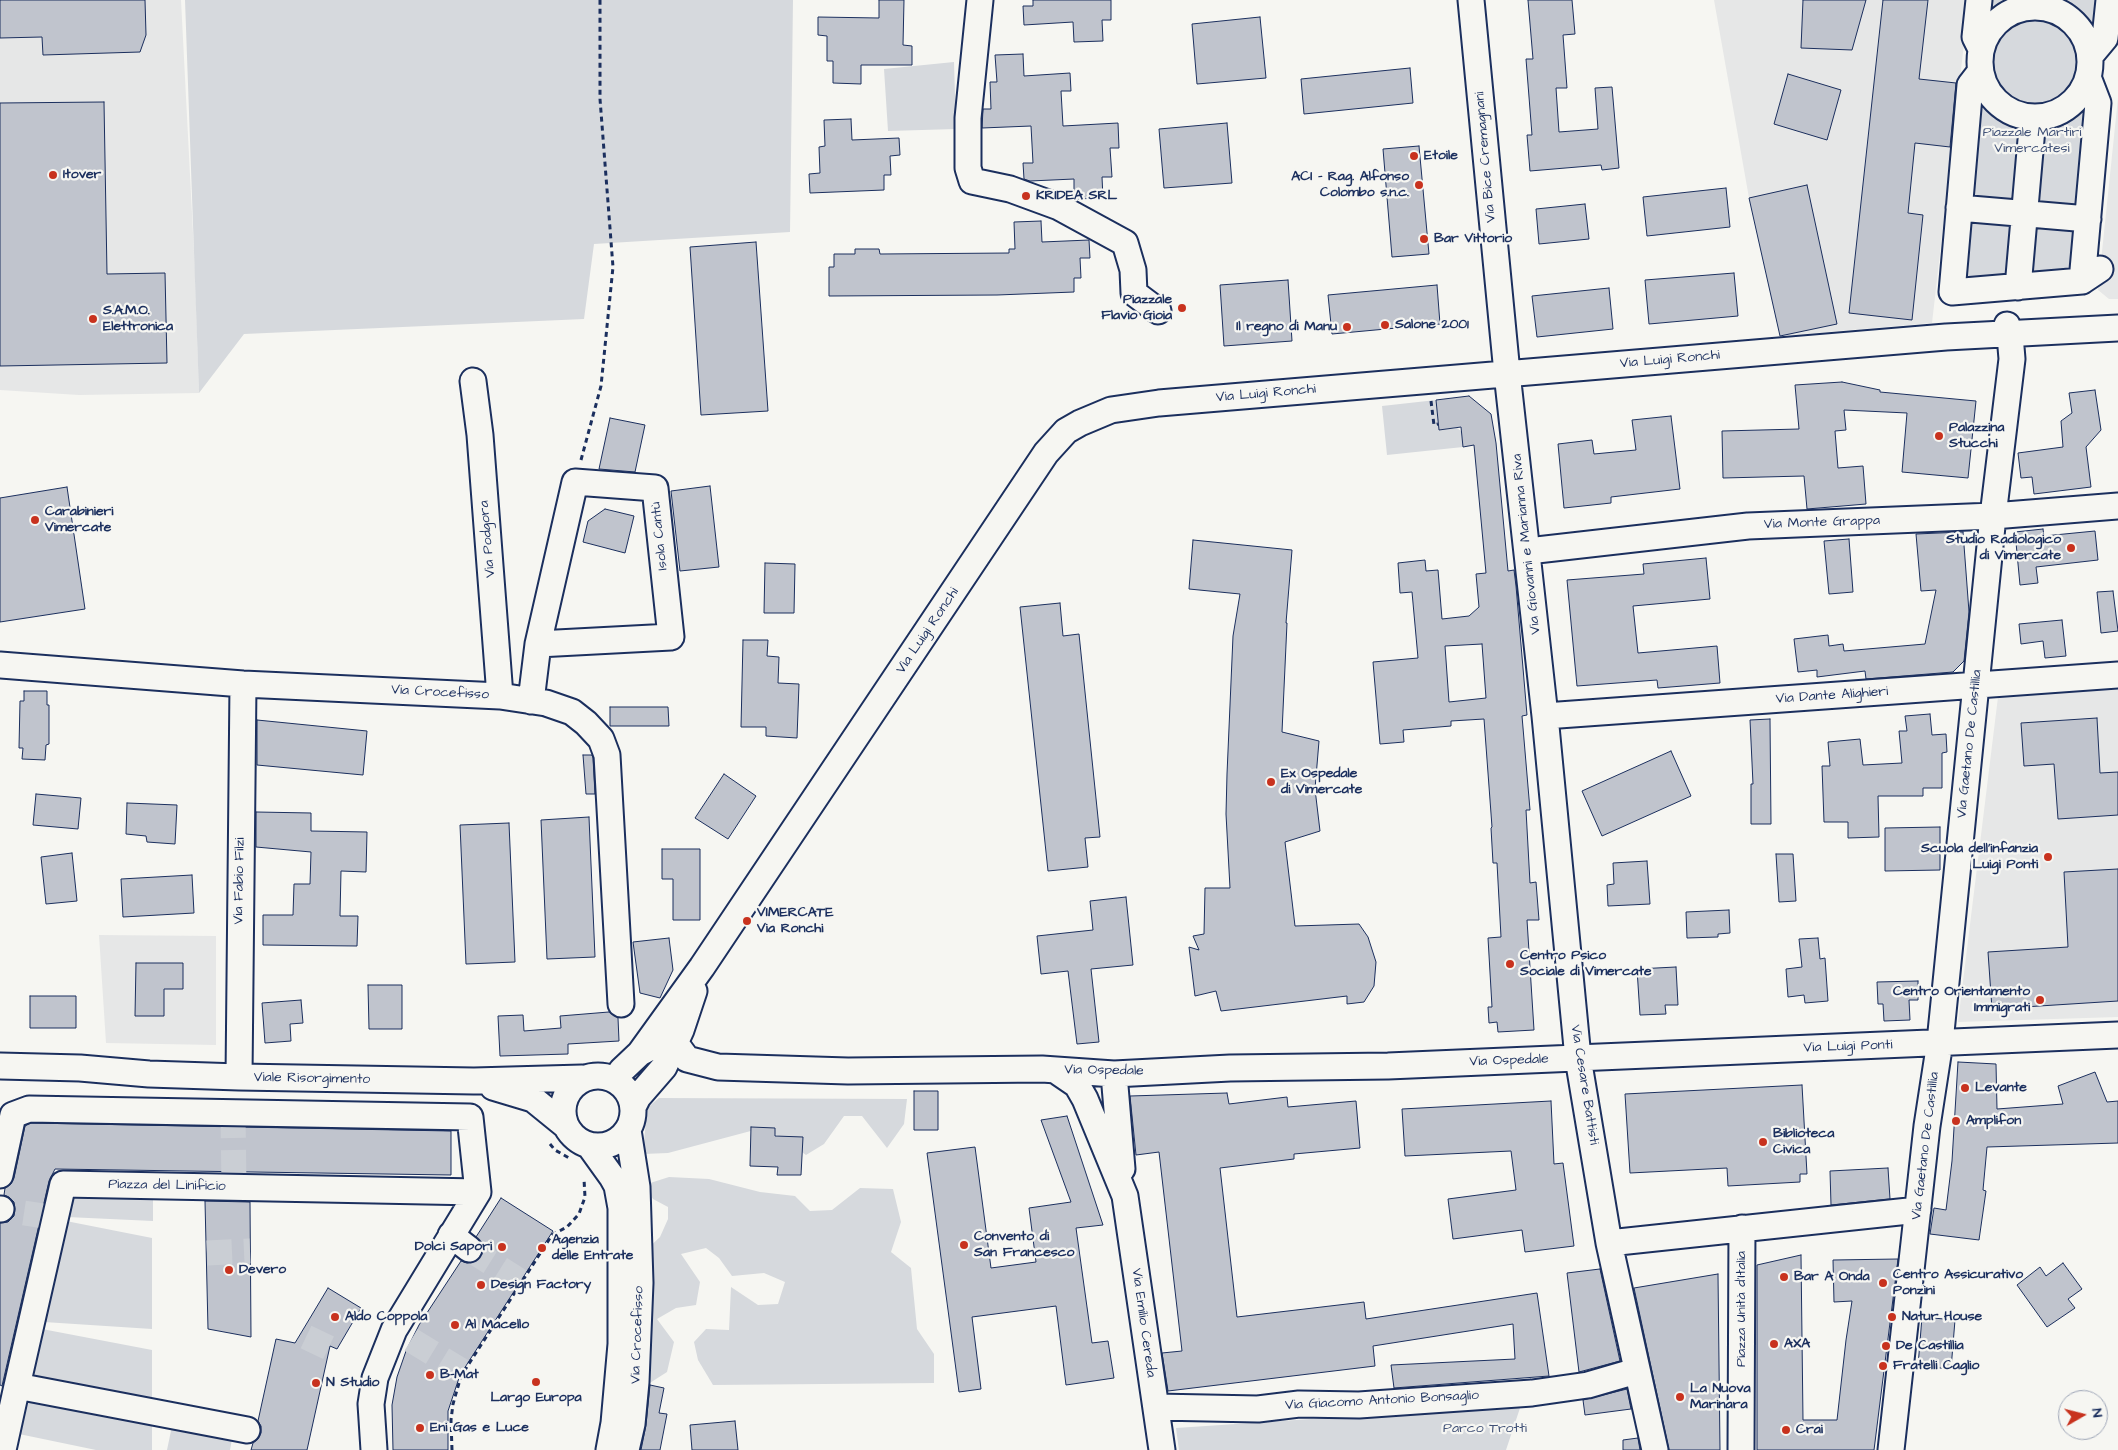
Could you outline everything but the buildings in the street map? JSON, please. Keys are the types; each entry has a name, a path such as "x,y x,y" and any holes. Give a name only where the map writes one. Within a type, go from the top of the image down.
{"street":[{"path":"980,0 968,118 968,168 972,181 1010,189 1060,207 1125,243 1133,270 1134,294 1158,311"},
{"name":"Via Bice Cremagnani","path":"1472,0 1507,373"},
{"path":"1979,0 1975,37 1989,93 2003,107 2022,116 2033,117 2061,111 2078,96 2089,66 2105,38 2109,0"},
{"path":"2043,4 2069,18 2083,34 2098,103 2088,219 2091,275 2018,287 1952,292 1970,85 1981,60 1989,31 2001,18 2019,9 2043,4"},
{"path":"2018,287 2033,117"},
{"path":"1959,208 2088,219"},
{"name":"Via Luigi Ronchi","path":"615,1080 640,1052 702,967 1046,453 1066,432 1094,416 1128,407 1507,373 1946,337 2009,330 2078,331 2118,328"},
{"name":"Via Gaetano De Castillia","path":"1891,1450 1926,1126 1940,1042 1993,516 2012,359 2009,330"},
{"name":"Via Giovanni e Marianna Riva","path":"1507,373 1545,716"},
{"name":"Via Podgora","path":"473,381 480,435 500,696"},
{"name":"Isola Cantù","path":"538,644 671,637 656,488 575,482"},
{"path":"531,701 538,644 575,482"},
{"name":"Via Monte Grappa","path":"1528,551 1748,526 1993,516 2118,506"},
{"name":"Via Crocefisso","path":"0,664 243,684 500,696 546,703 572,712 595,732 607,754 621,1004"},
{"name":"Via Dante Alighieri","path":"1545,716 2118,675"},
{"name":"Via Fabio Filzi","path":"238,1078 243,684"},
{"name":"Via Cesare Battisti","path":"1545,716 1578,1058 1608,1243 1654,1450"},
{"name":"Via Luigi Ronchi","path":"631,1118 638,1097 664,1067 676,1044 702,967"},
{"name":"Via Luigi Ponti","path":"1578,1058 2118,1035"},
{"path":"640,1052 653,1046 676,1044"},
{"name":"Via Ospedale","path":"676,1044 687,1059 718,1067 848,1071 1055,1070 1114,1074 1230,1068 1388,1066 1578,1058"},
{"name":"Viale Risorgimento","path":"0,1066 80,1068 149,1074 238,1078 474,1081 582,1078"},
{"name":"Via Emilio Cereda","path":"1055,1070 1077,1085 1085,1099 1125,1196"},
{"name":"Viale Risorgimento","path":"0,1080 69,1082 149,1074"},
{"name":"Via Emilio Cereda","path":"1114,1074 1125,1196 1163,1404 1162,1450"},
{"path":"593,1075 604,1076 624,1086 630,1096 631,1118 621,1138 611,1144 589,1145 571,1134 565,1125 562,1114 563,1103 573,1085 582,1078 593,1075"},
{"name":"Viale Risorgimento","path":"474,1081 533,1099 565,1125"},
{"path":"0,1174 13,1115 29,1109 470,1117 478,1192 460,1242 375,1378 371,1404 374,1450"},
{"name":"Via Crocefisso","path":"626,1450 632,1424 636,1382 640,1283 637,1188 631,1118"},
{"name":"Via Crocefisso","path":"589,1145 617,1186 621,1208 622,1344 614,1423 608,1450"},
{"name":"Piazza del Linificio","path":"3,1450 63,1184 478,1192"},
{"path":"1608,1243 1918,1210"},
{"name":"Piazza Unità d'Italia","path":"1741,1450 1742,1228"},
{"name":"Via Giacomo Antonio Bonsaglio","path":"1163,1404 1250,1409 1299,1404 1359,1405 1532,1393 1588,1385 1636,1371"},
{"path":"17,1386 248,1430"}],"path":[{"path":"575,482 602,386 613,267 600,99 600,0"},
{"path":"1431,401 1434,425 1438,424"},
{"path":"462,1371 478,1379"}],"shaded area":[{"path":"0,0 181,0 195,272 199,393 79,395 0,390"},
{"path":"1714,0 1969,0 1932,323 1780,336 1749,198"},
{"path":"2118,98 2118,299 2109,299 2098,290"},
{"name":"Scuola dell'infanzia Luigi Ponti","path":"2118,686 2118,1017 1958,1022 1998,697"},
{"path":"99,935 216,936 216,1045 106,1043"}],"green space":[{"path":"185,0 793,0 790,232 594,244 584,319 244,334 199,393"},
{"name":"Piazzale Martiri Vimercatesi","path":"1981,0 2110,0 2082,281 1952,292"},
{"path":"954,62 956,129 888,131 884,69"},
{"path":"1436,400 1439,430 1457,428 1461,431 1463,447 1387,455 1382,406"},
{"path":"659,1098 907,1099 904,1124 887,1148 862,1116 844,1116 824,1144 806,1155 783,1138 762,1128 668,1153 643,1154 647,1108"},
{"path":"669,1177 709,1179 760,1192 795,1196 810,1211 832,1210 860,1188 893,1189 901,1222 891,1252 911,1268 917,1329 934,1354 934,1383 713,1385 698,1360 694,1342 706,1329 729,1330 731,1287 758,1305 778,1304 785,1282 764,1273 732,1276 719,1258 706,1248 681,1254 700,1282 696,1305 676,1308 657,1319 674,1342 667,1372 642,1388 644,1252 660,1237 668,1219 668,1207 653,1199 644,1185"},
{"path":"72,1194 153,1194 153,1221 67,1217"},
{"path":"66,1221 152,1238 152,1329 44,1322"},
{"path":"42,1329 152,1350 152,1406 31,1381"},
{"path":"27,1395 152,1420 152,1450 96,1450 19,1434"},
{"name":"Parco Trotti","path":"1521,1405 1506,1450 1179,1450 1176,1428"},
{"path":"172,1426 232,1439 230,1450 167,1450"}],"tunnel":[{"path":"233,1113 234,1187"},
{"path":"24,1213 44,1216"},
{"path":"469,1249 520,1281"},
{"path":"207,1253 250,1251"},
{"path":"306,1337 329,1348"},
{"path":"411,1340 462,1371"}],"place":[{"name":"Etoile","path":"1414,156"},
{"name":"Itover","path":"53,175"},
{"name":"ACI - Rag. Alfonso Colombo s.n.c.","path":"1419,185"},
{"name":"KRIDEA SRL","path":"1026,196"},
{"name":"Bar Vittorio","path":"1424,239"},
{"name":"Piazzale Flavio Gioia","path":"1182,308"},
{"name":"S.A.M.O. Elettronica","path":"93,319"},
{"name":"Salone 2001","path":"1385,325"},
{"name":"Il regno di Manu","path":"1347,327"},
{"name":"Palazzina Stucchi","path":"1939,436"},
{"name":"Carabinieri Vimercate","path":"35,520"},
{"name":"Studio Radiologico di Vimercate","path":"2071,548"},
{"name":"Ex Ospedale di Vimercate","path":"1271,782"},
{"name":"Scuola dell'infanzia Luigi Ponti","path":"2048,857"},
{"name":"VIMERCATE Via Ronchi","path":"747,921"},
{"name":"Centro Psico Sociale di Vimercate","path":"1510,964"},
{"name":"Centro Orientamento Immigrati","path":"2040,1000"},
{"name":"Levante","path":"1965,1088"},
{"name":"Amplifon","path":"1956,1121"},
{"name":"Biblioteca Civica","path":"1763,1142"},
{"name":"Convento di San Francesco","path":"964,1245"},
{"name":"Dolci Sapori","path":"502,1247"},
{"name":"Agenzia delle Entrate","path":"542,1248"},
{"name":"Devero","path":"229,1270"},
{"name":"Bar A Onda","path":"1784,1277"},
{"name":"Centro Assicurativo Ponzini","path":"1883,1283"},
{"name":"Design Factory","path":"481,1285"},
{"name":"Aldo Coppola","path":"335,1317"},
{"name":"Natur House","path":"1892,1317"},
{"name":"Al Macello","path":"455,1325"},
{"name":"AXA","path":"1774,1344"},
{"name":"De Castillia","path":"1886,1346"},
{"name":"Fratelli Caglio","path":"1883,1366"},
{"name":"B-Mat","path":"430,1375"},
{"name":"Largo Europa","path":"536,1382"},
{"name":"N Studio","path":"316,1383"},
{"name":"La Nuova Marinara","path":"1680,1397"},
{"name":"Eni Gas e Luce","path":"420,1428"},
{"name":"Crai","path":"1786,1430"}]}
